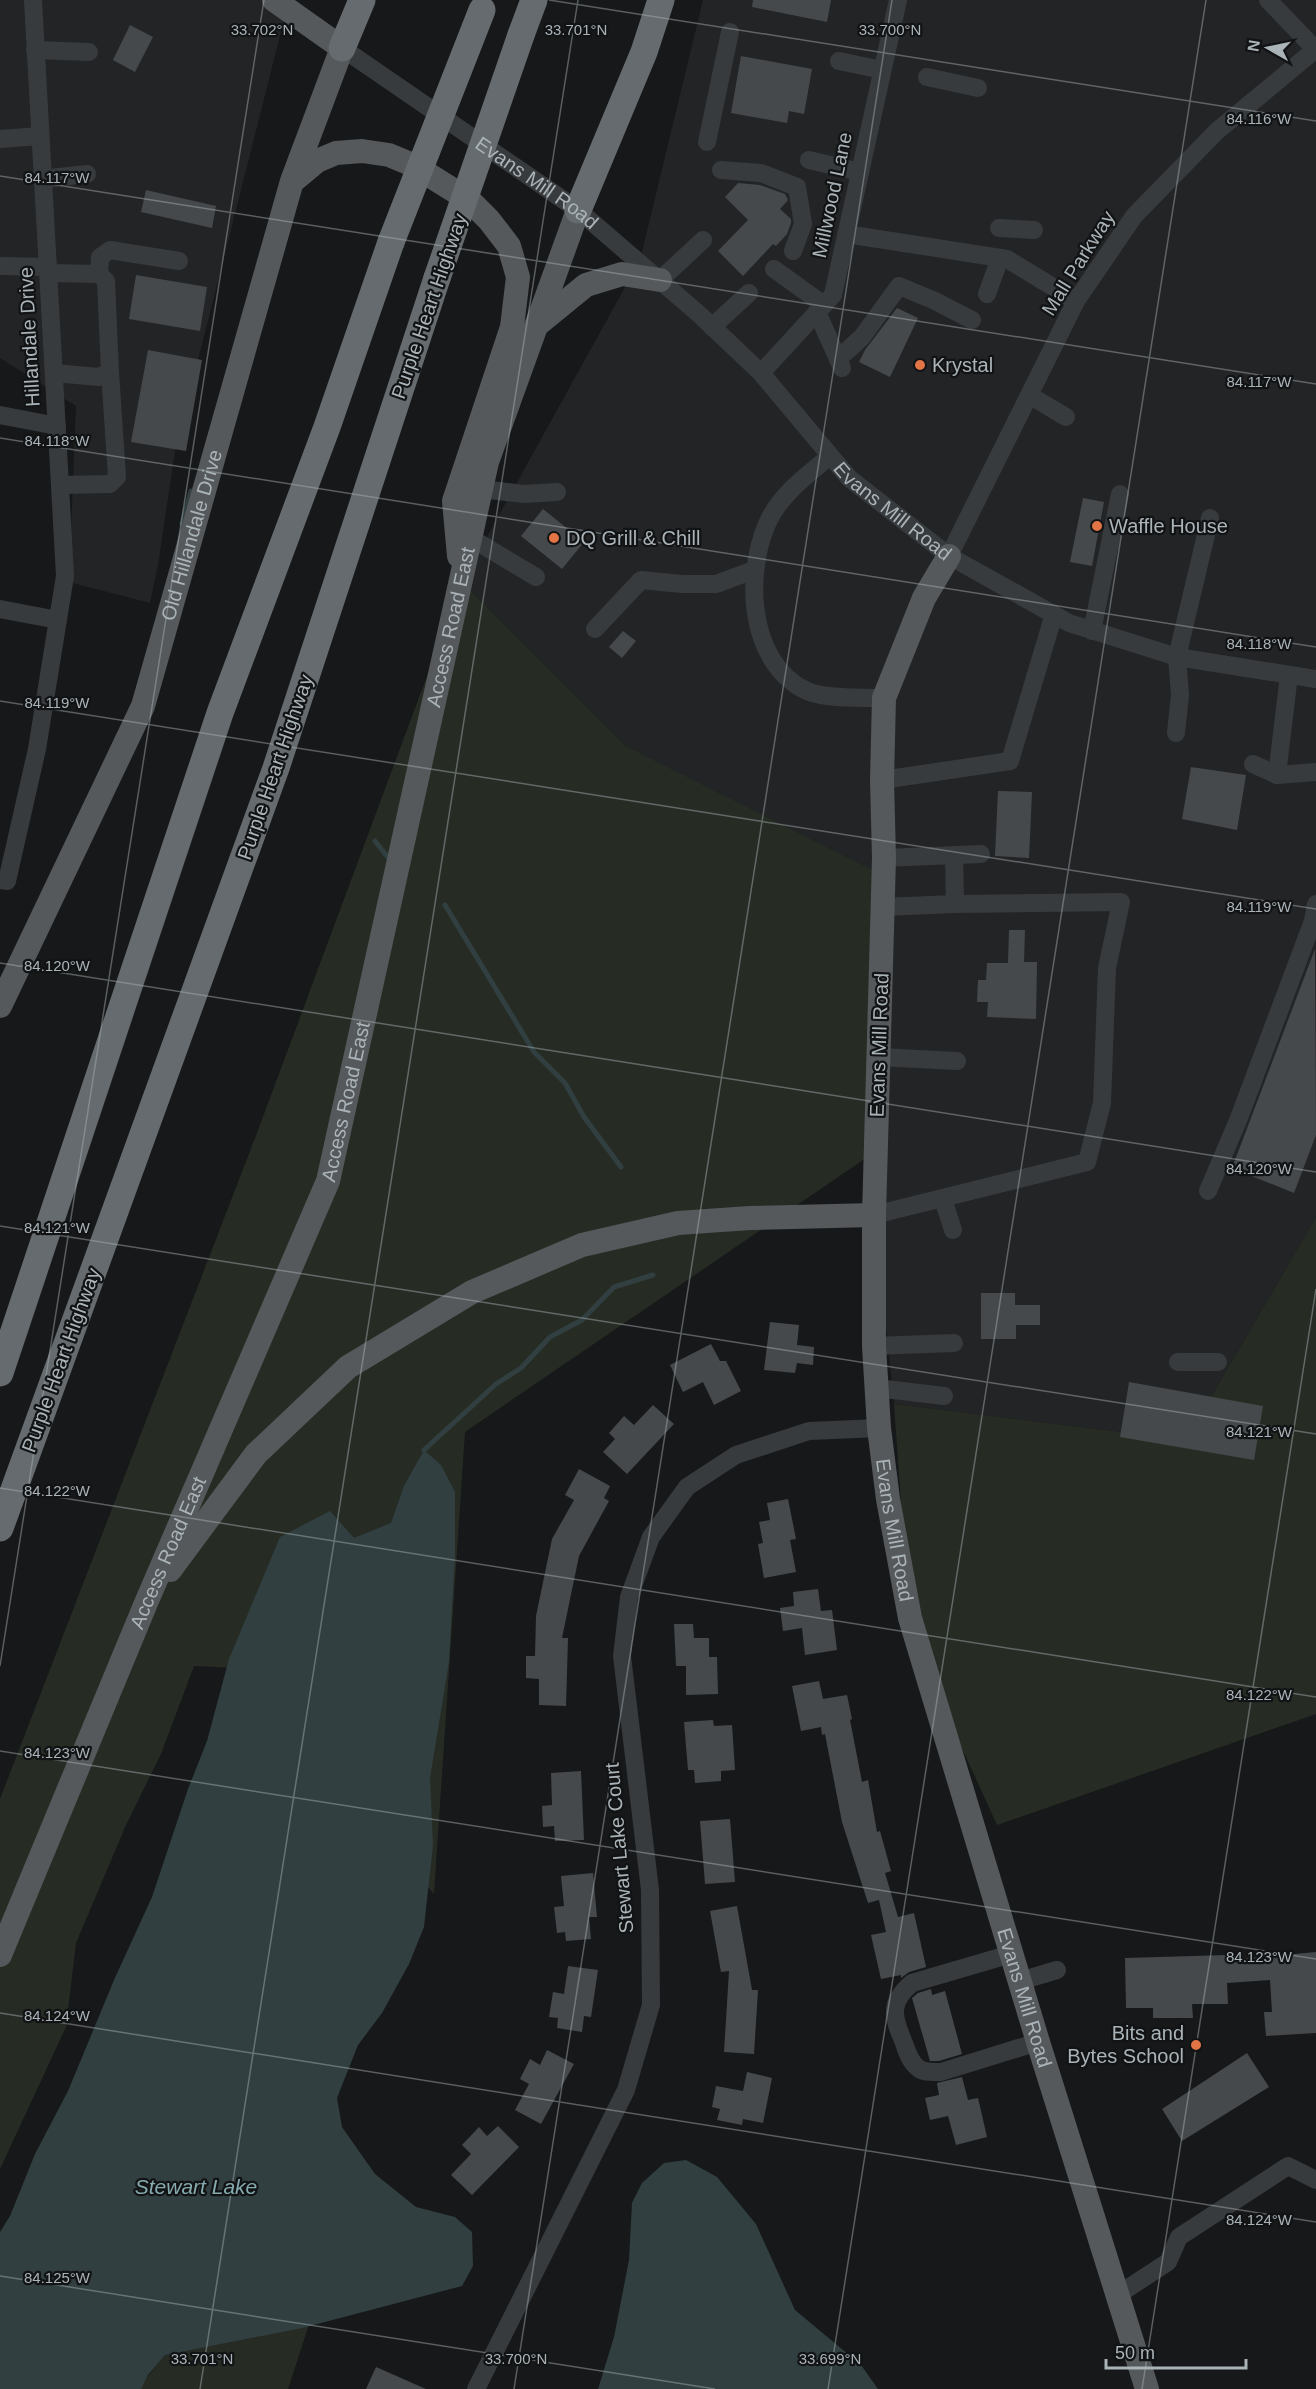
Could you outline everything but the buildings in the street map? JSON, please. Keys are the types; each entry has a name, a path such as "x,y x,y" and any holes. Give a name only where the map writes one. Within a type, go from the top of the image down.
{"highway":[{"path":"342,48 362,0"},
{"name":"Purple Heart Highway","path":"0,1528 276,768 437,278 534,0"},
{"path":"578,210 644,52 661,0"},
{"path":"0,1373 220,713 322,438 391,242 484,5"}],"main road":[{"name":"Evans Mill Road","path":"274,0 342,48"},
{"name":"Old Hillandale Drive","path":"0,1006 143,706 292,181 342,48"},
{"path":"292,181 317,161 336,153 362,151 389,155 413,165 469,200 489,220 509,246 518,277 512,327 454,501 462,579"},
{"name":"Access Road East","path":"0,1955 8,1922 328,1180 487,462 578,210"},
{"path":"537,325 585,285 622,274 660,280"},
{"name":"Evans Mill Road","path":"949,556 924,598 884,698 882,780 884,858 874,1215 874,1346 879,1428 888,1499 910,1618 1116,2296 1147,2389"},
{"path":"146,1603 256,1454 348,1367 472,1292 582,1245 678,1223 750,1218 874,1215"}],"street":[{"name":"Hillandale Drive","path":"3,881 37,748 65,576 33,0"},
{"name":"Millwood Lane","path":"761,374 833,295 898,0"},
{"path":"1268,0 1316,49"},
{"path":"707,142 730,32"},
{"name":"Evans Mill Road","path":"342,48 578,210 660,280 761,374 849,478 949,556"},
{"name":"Mall Parkway","path":"949,556 1076,301 1134,216 1216,131 1316,49"},
{"path":"35,50 89,52"},
{"path":"839,61 882,70"},
{"path":"927,77 978,88"},
{"path":"0,139 40,136"},
{"path":"809,160 860,172"},
{"path":"721,170 761,173 796,187 803,224 793,251"},
{"path":"42,179 87,174"},
{"path":"999,228 1034,230"},
{"path":"846,234 1007,260 1076,301"},
{"path":"660,280 703,240"},
{"path":"99,274 100,257 110,250 179,261"},
{"path":"987,294 1000,258"},
{"path":"0,266 99,274 106,281 117,477 110,484 60,485"},
{"path":"774,268 821,309 840,365 899,286 972,320"},
{"path":"712,327 749,293"},
{"path":"54,373 99,377 110,372"},
{"path":"1029,395 1066,417"},
{"path":"0,415 57,426"},
{"path":"830,456 793,488 773,513 759,543 754,570 756,607 764,648 785,678 809,692 846,697 884,698"},
{"path":"481,489 524,494 557,492"},
{"path":"1092,631 1120,495"},
{"path":"1176,733 1180,695 1177,657 1210,518"},
{"path":"471,538 536,577"},
{"path":"949,556 1069,623 1092,631 1177,657 1316,679"},
{"path":"595,629 641,580 682,584 716,584 754,570"},
{"path":"0,609 58,620"},
{"path":"882,780 1010,761 1054,614"},
{"path":"1277,775 1289,675"},
{"path":"1253,764 1277,775 1316,772"},
{"path":"884,858 981,854"},
{"path":"954,855 955,904"},
{"path":"874,1215 1087,1161 1102,1102 1097,1055 1107,968 1121,902 883,907"},
{"path":"1208,1191 1251,1088 1313,921 1316,904"},
{"path":"879,1057 957,1061"},
{"path":"943,1199 953,1230"},
{"path":"874,1346 954,1343"},
{"path":"1178,1362 1218,1362"},
{"path":"877,1388 944,1396"},
{"name":"Stewart Lake Court","path":"476,2389 626,2090 651,2006 650,1890 622,1656 629,1597 651,1537 687,1487 736,1455 809,1431 879,1428"},
{"path":"1011,1954 912,1983 902,1992 896,2002 896,2025 911,2061 920,2070 931,2072 941,2072 1038,2042"},
{"path":"1020,1981 1057,1970"},
{"path":"1116,2296 1168,2262 1179,2237 1288,2166 1316,2180"}],"shaded area":[{"path":"0,0 292,0 286,12 175,451 150,603 69,582 76,406 0,358"},
{"path":"703,0 1316,0 1316,1217 1186,1440 894,1404 869,1156 873,870 626,746 462,582 640,260"},
{"path":"462,582 626,746 873,870 869,1156 465,1432 434,1894 335,1784 288,1670 194,1666 161,1754 126,1825 76,1943 66,2027 0,2169 0,1799 257,1133"},
{"path":"1316,1217 1316,1714 997,1825 934,1687 904,1544 894,1404 1186,1440"},
{"path":"317,2300 288,2389 138,2389 197,2313"}],"water":[{"name":"Stewart Lake","path":"424,1450 441,1465 455,1492 455,1555 449,1662 430,1778 433,1845 424,1927 409,1964 382,2013 358,2045 337,2098 342,2127 375,2174 416,2207 455,2217 472,2232 473,2266 462,2286 302,2328 165,2355 148,2375 141,2389 0,2389 0,2232 10,2216 35,2154 68,2091 114,1980 152,1897 188,1789 207,1741 229,1659 280,1537 330,1511 354,1538 391,1523 404,1486"},
{"path":"686,2160 717,2177 756,2224 795,2310 861,2365 878,2389 598,2389 614,2337 629,2260 632,2203 642,2183 664,2163"}],"waterway":[{"path":"182,524 191,491"},
{"path":"375,841 390,860"},
{"path":"445,905 534,1052 565,1083 584,1117 621,1167"},
{"path":"424,1450 496,1384 521,1368 550,1337 582,1320 614,1287 653,1275"}],"place":[{"name":"Krystal","path":"920,365"},
{"name":"Waffle House","path":"1097,526"},
{"name":"DQ Grill & Chill","path":"554,538"},
{"name":"Bits and Bytes School","path":"1196,2045"}]}
